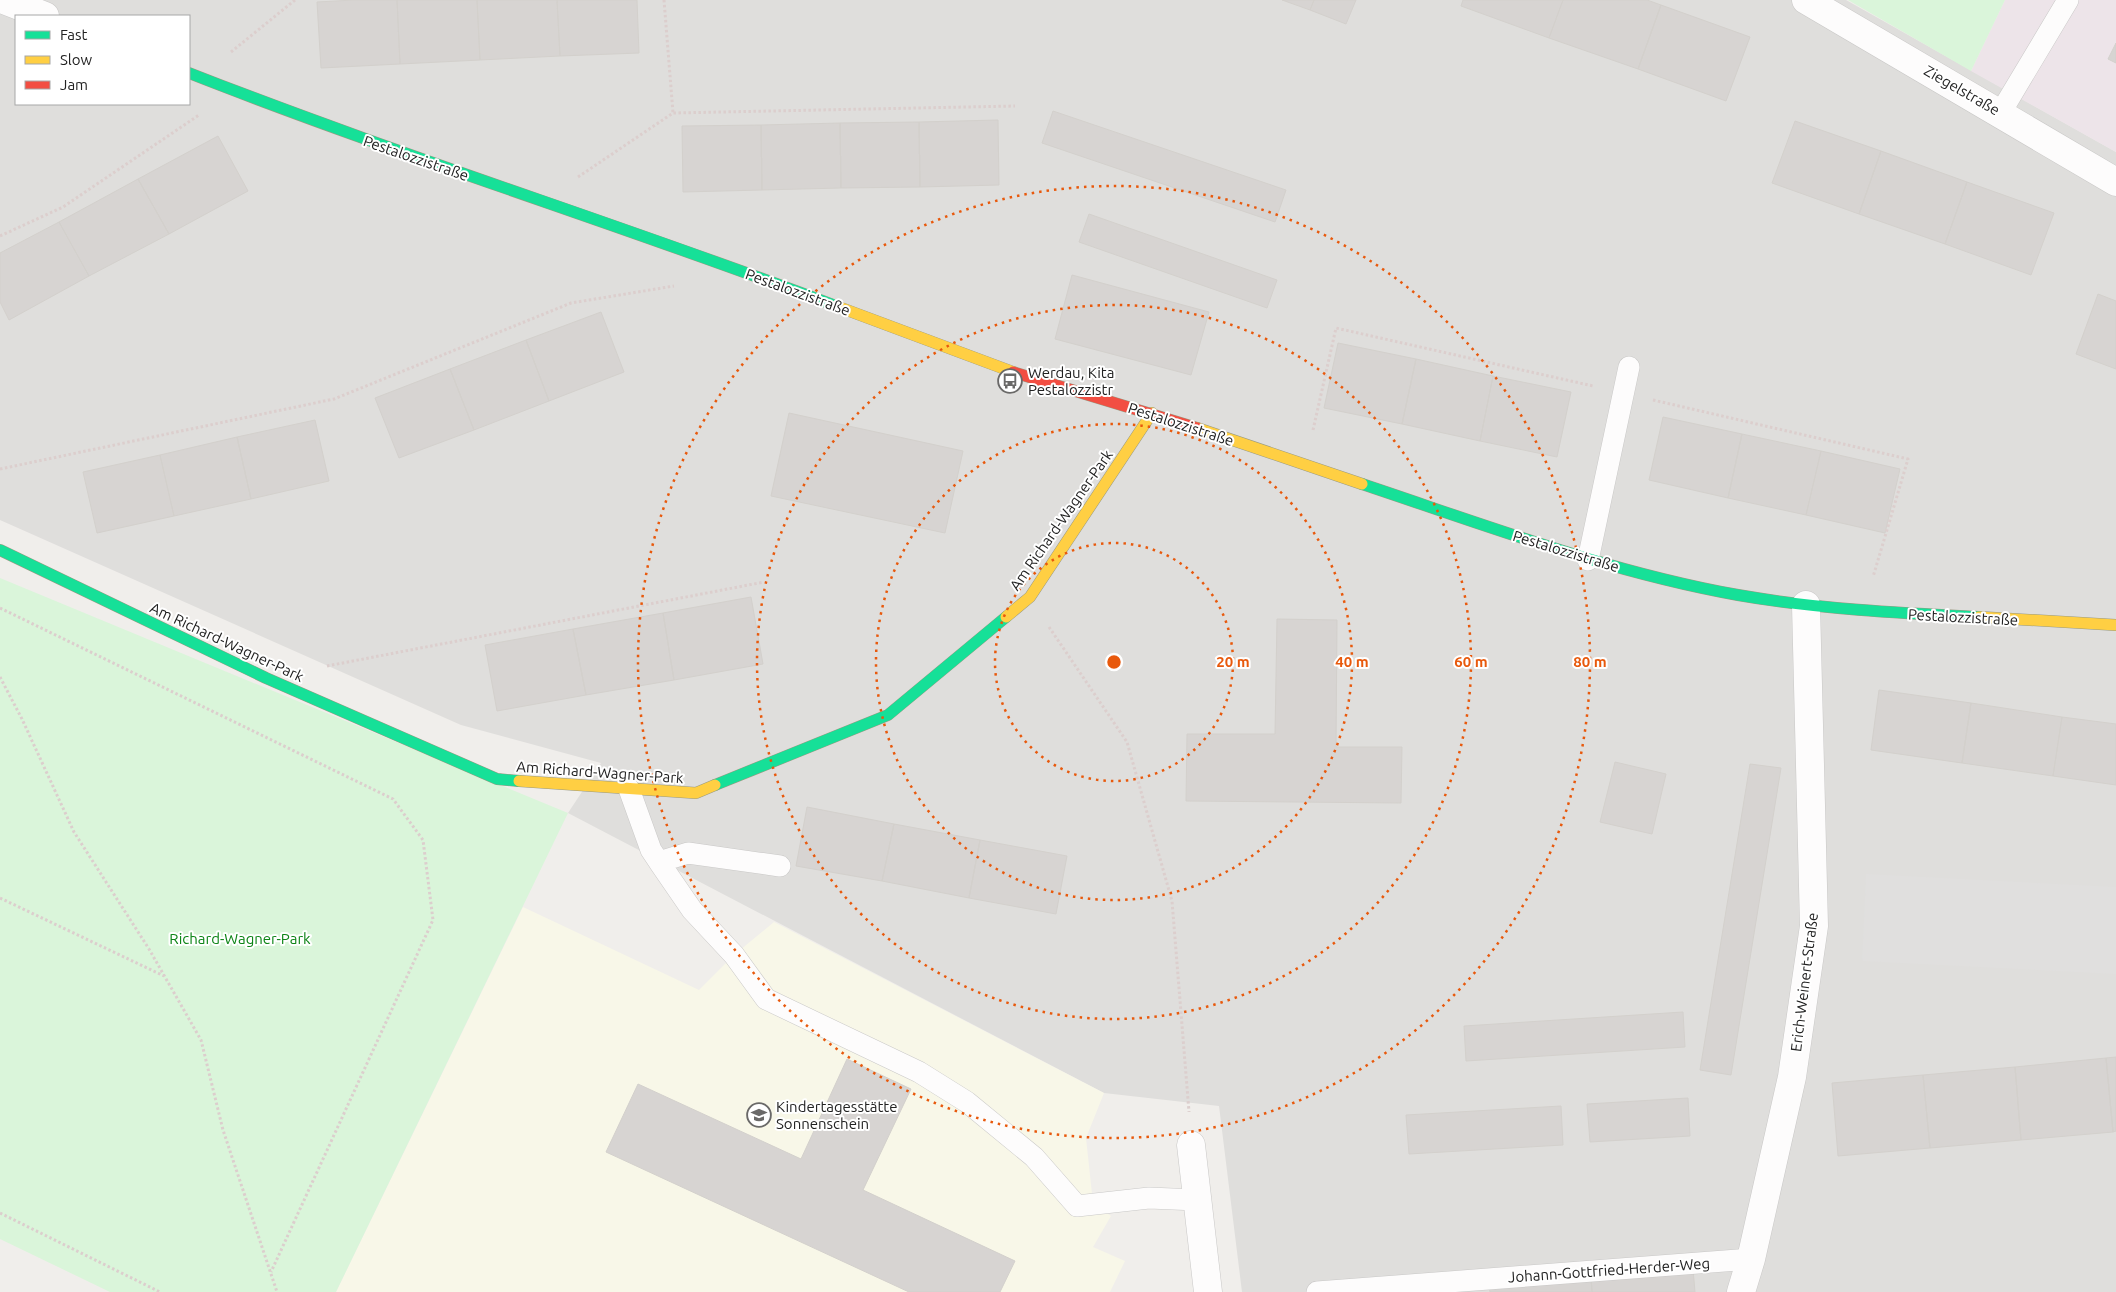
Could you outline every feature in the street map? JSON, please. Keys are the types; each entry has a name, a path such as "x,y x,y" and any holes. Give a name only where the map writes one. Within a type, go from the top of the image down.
{"street":[{"path":"4,0 42,15"},
{"name":"Ziegelstraße","path":"1806,0 2001,112 2116,182"},
{"name":"Pestalozzistraße","path":"190,73 310,121 749,273 1013,372 1152,414 1588,560 1737,596 1806,605 1863,611 2116,625"},
{"name":"Am Richard-Wagner-Park","path":"0,550 266,678 497,780 696,793 888,715 1030,598 1152,414"},
{"name":"Erich-Weinert-Straße","path":"1741,1292 1751,1259 1792,1077 1814,926 1806,605"},
{"path":"1191,1146 1208,1292"}],"lane":[{"path":"2001,112 2068,0"},
{"path":"1588,560 1629,366"},
{"path":"628,789 651,850 692,910 734,955 766,998 919,1072 967,1102 1034,1157 1077,1206 1149,1198 1197,1200"},
{"path":"659,862 688,853 780,866"},
{"name":"Johann-Gottfried-Herder-Weg","path":"1317,1292 1751,1259"}],"path":[{"path":"200,77 295,0"},
{"path":"664,0 673,113"},
{"path":"0,236 63,207 235,91"},
{"path":"542,201 673,113 1015,106"},
{"path":"0,469 334,399 571,303 684,284"},
{"path":"324,666 764,582"},
{"path":"1030,598 1127,742 1172,901 1191,1146"},
{"path":"0,608 393,799 423,840 433,920 272,1272"},
{"path":"0,677 22,719 74,832 165,977 201,1040 223,1130 272,1272 277,1292"},
{"path":"0,898 165,977"},
{"path":"0,1213 160,1292"}],"shaded area":[{"path":"0,0 1846,0 2116,152 2116,1292 1242,1292 1219,1106 1104,1093 568,813 601,763 461,725 0,520"},
{"path":"2005,0 2116,0 2116,152 1971,71"},
{"path":"1866,874 2116,887 2116,974 1862,961"},
{"name":"Kindertagesstätte Sonnenschein","path":"523,907 699,990 734,955 774,922 1104,1093 1086,1138 1093,1203 1111,1216 1093,1247 1125,1261 1110,1292 336,1292"}],"green space":[{"path":"1848,0 2005,0 1971,71"},
{"name":"Richard-Wagner-Park","path":"0,578 568,813 336,1292 110,1292 0,1239"}],"building":[{"path":"397,0 400,64 321,68 317,2"},
{"path":"397,0 477,0 480,60 400,64"},
{"path":"477,0 557,0 560,56 480,60"},
{"path":"557,0 637,0 639,53 560,56"},
{"path":"1282,0 1314,0 1310,10"},
{"path":"1314,0 1356,0 1346,24 1310,10"},
{"path":"1463,0 1563,0 1549,38 1461,6"},
{"path":"1563,0 1647,0 1661,5 1638,69 1549,38"},
{"path":"1661,5 1750,37 1726,101 1638,69"},
{"path":"2116,43 2116,63 2108,59"},
{"path":"1053,111 1286,190 1275,222 1042,143"},
{"path":"998,120 999,185 920,187 919,122"},
{"path":"1795,121 1881,151 1859,214 1772,183"},
{"path":"919,122 920,187 841,188 840,123"},
{"path":"840,123 841,188 762,190 761,125"},
{"path":"761,125 762,190 683,192 682,126"},
{"path":"218,136 248,191 169,234 138,179"},
{"path":"1881,151 1967,182 1945,244 1859,214"},
{"path":"138,179 169,234 89,276 59,222"},
{"path":"1967,182 2054,213 2031,275 1945,244"},
{"path":"1089,214 1277,280 1267,308 1079,242"},
{"path":"59,222 89,276 9,320 0,302 0,253"},
{"path":"1072,275 1209,312 1191,375 1055,339"},
{"path":"2098,294 2116,301 2116,369 2076,354"},
{"path":"601,312 624,372 549,401 526,340"},
{"path":"526,340 549,401 474,430 450,369"},
{"path":"1338,343 1416,359 1402,424 1324,408"},
{"path":"1416,359 1493,376 1480,441 1402,424"},
{"path":"450,369 474,430 399,458 375,398"},
{"path":"1493,376 1571,392 1557,457 1480,441"},
{"path":"789,413 963,451 945,533 771,496"},
{"path":"1663,417 1742,434 1728,498 1649,480"},
{"path":"315,420 329,481 251,499 237,437"},
{"path":"1742,434 1821,451 1806,515 1728,498"},
{"path":"237,437 251,499 174,516 160,455"},
{"path":"1821,451 1900,469 1885,533 1806,515"},
{"path":"160,455 174,516 97,533 83,472"},
{"path":"751,597 763,664 674,680 663,613"},
{"path":"663,613 674,680 586,695 573,629"},
{"path":"1277,619 1337,620 1336,747 1402,747 1401,803 1186,801 1187,734 1275,734"},
{"path":"573,629 586,695 497,711 485,645"},
{"path":"1879,690 1971,703 1962,763 1871,750"},
{"path":"1971,703 2062,717 2053,776 1962,763"},
{"path":"2062,717 2116,724 2116,785 2053,776"},
{"path":"1615,762 1666,774 1652,834 1600,822"},
{"path":"1750,764 1781,768 1731,1075 1700,1070"},
{"path":"807,807 894,824 882,881 796,866"},
{"path":"894,824 980,840 969,898 882,881"},
{"path":"980,840 1067,856 1056,914 969,898"},
{"path":"1683,1012 1685,1047 1466,1061 1464,1026"},
{"path":"2116,1057 2116,1131 2113,1132 2106,1058"},
{"path":"2106,1058 2113,1132 2021,1140 2015,1067"},
{"path":"847,1059 911,1089 863,1190 1015,1261 1000,1292 909,1292 606,1152 638,1084 801,1159"},
{"path":"2015,1067 2021,1140 1930,1148 1923,1075"},
{"path":"1923,1075 1930,1148 1838,1156 1832,1083"},
{"path":"1688,1098 1690,1136 1590,1142 1587,1104"},
{"path":"1561,1106 1563,1145 1409,1154 1406,1115"},
{"path":"1693,1269 1695,1292 1592,1292 1591,1277"},
{"path":"1591,1277 1592,1292 1490,1292 1489,1286"}],"traffic: fast":[{"path":"190,73 269,104 675,247 836,306"},
{"path":"1362,484 1595,561 1690,585 1738,595 1798,604 1888,612 1979,617"},
{"path":"0,550 266,678 497,779 519,781"},
{"path":"715,785 888,715 1006,617"}],"traffic: slow":[{"path":"836,306 1013,372"},
{"path":"1006,617 1030,597 1152,413"},
{"path":"1197,428 1362,484"},
{"path":"1979,617 2116,625"},
{"path":"519,781 696,793 715,785"}],"traffic: jam":[{"path":"1013,372 1197,428"}],"place":[{"name":"Werdau, Kita Pestalozzistr","path":"1010,381"},
{"name":"Kindertagesstätte Sonnenschein","path":"759,1115"}]}
